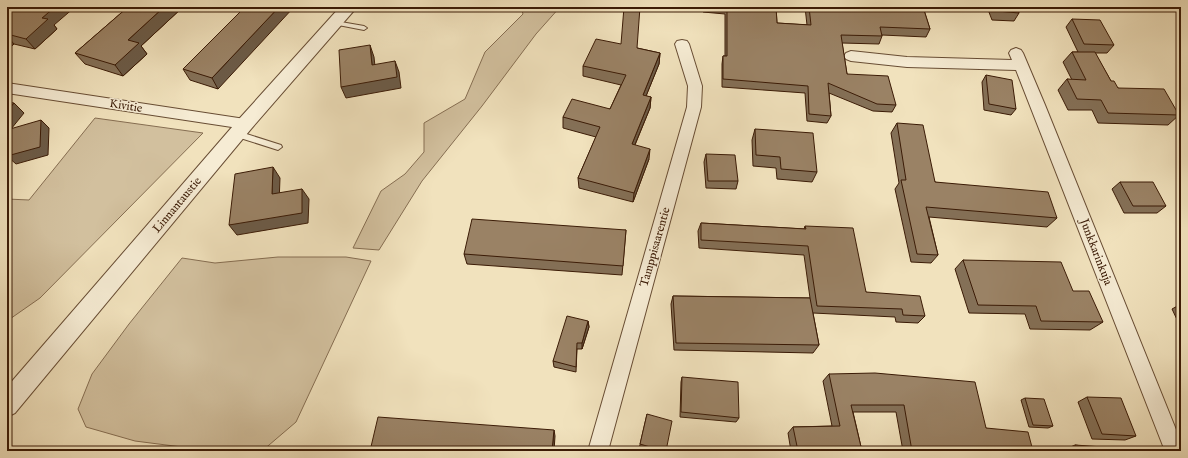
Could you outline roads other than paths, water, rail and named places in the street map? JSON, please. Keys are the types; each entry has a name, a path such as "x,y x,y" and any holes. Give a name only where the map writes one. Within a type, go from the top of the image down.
{"street":[{"name":"Linnantaustie","path":"7,405 241,129 349,7"},
{"name":"Tamppisaarentie","path":"598,451 694,107 695,86 682,44"},
{"name":"Junkkarinkuja","path":"851,56 907,62 1018,59 1038,105 1175,451"},
{"name":"Kivitie","path":"7,88 241,129"}],"lane":[{"path":"335,23 364,28"},
{"path":"241,129 278,147"}]}
